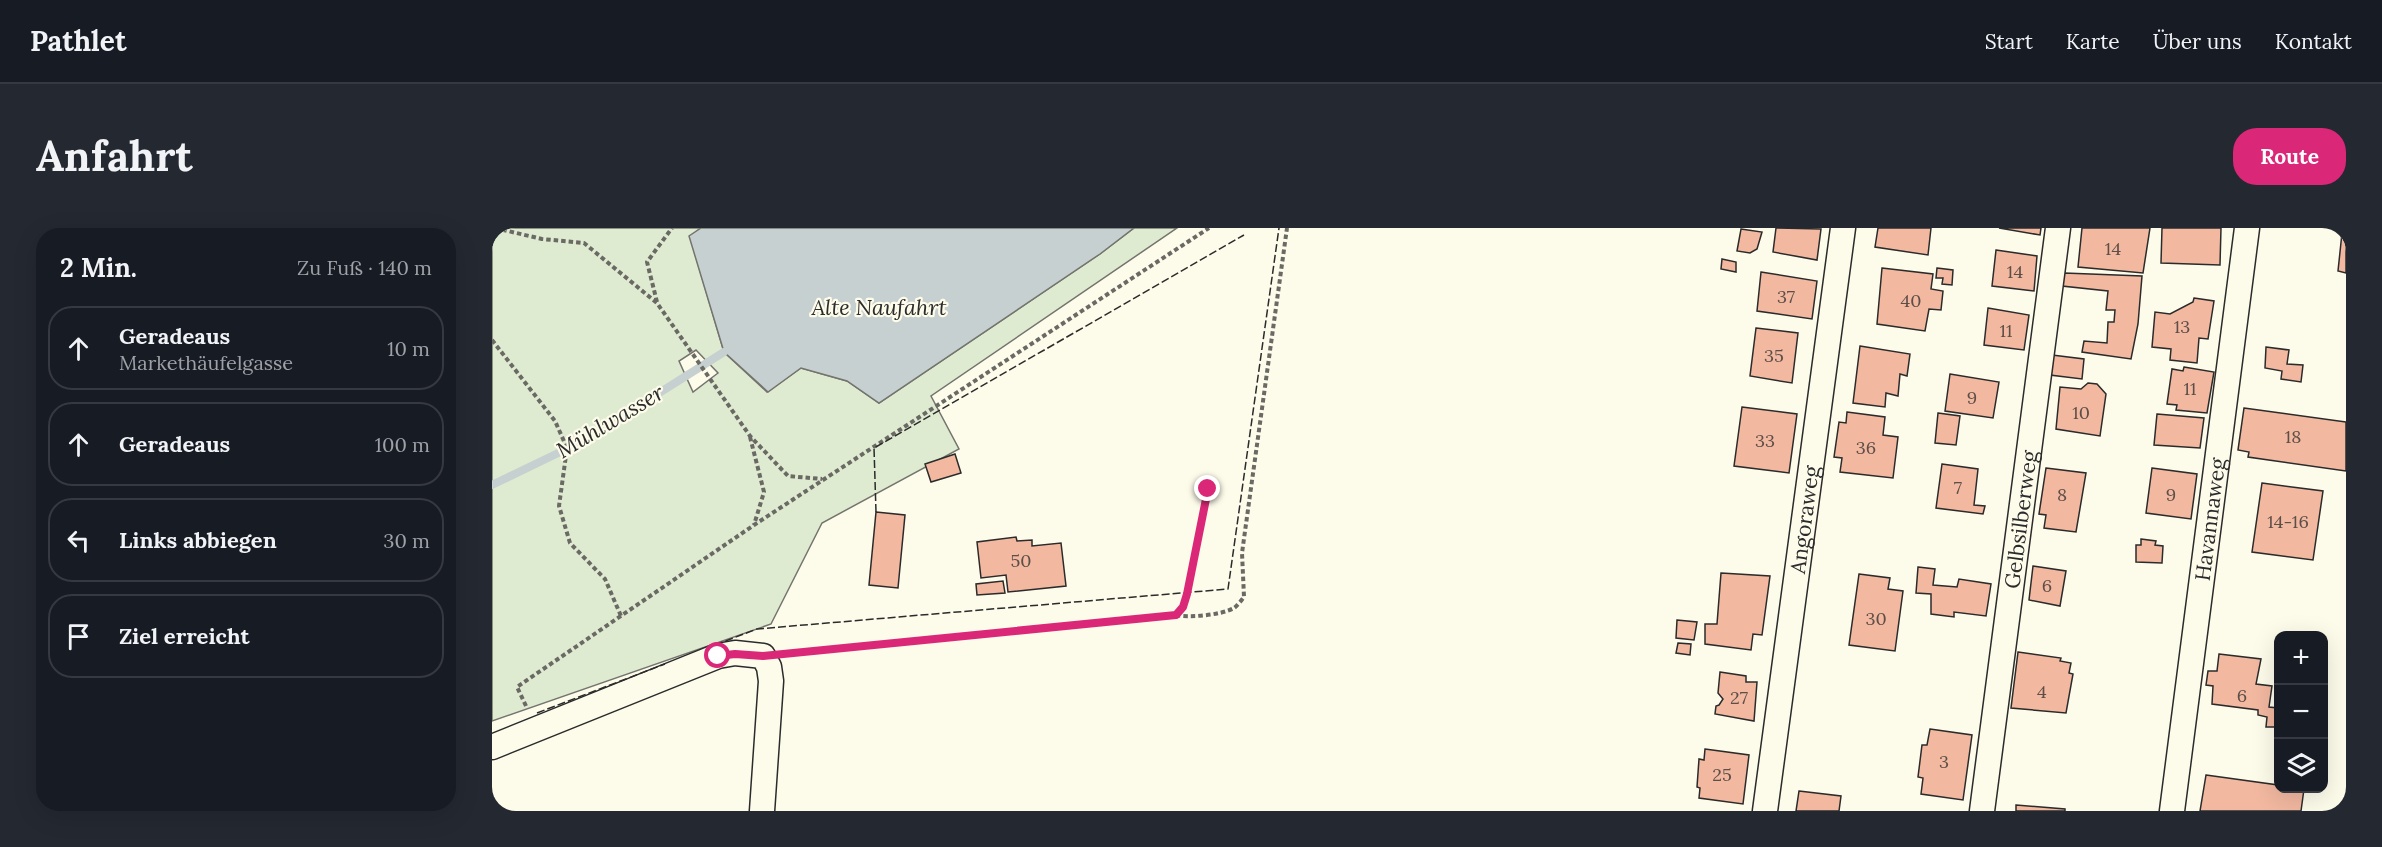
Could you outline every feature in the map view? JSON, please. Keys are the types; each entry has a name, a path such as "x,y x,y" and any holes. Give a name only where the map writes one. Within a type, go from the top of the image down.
{"street":[{"name":"Angoraweg","path":"1765,811 1844,228"},
{"name":"Gelbsilberweg","path":"1982,811 2058,228"},
{"name":"Havannaweg","path":"2172,811 2247,228"},
{"path":"492,747 718,656 735,654 763,656 769,667 771,681 762,811"}],"path":[{"path":"495,228 542,239 584,243 657,303 750,436 788,476 823,479"},
{"path":"657,303 647,262 672,228"},
{"path":"536,728 517,687 823,479 968,387 1209,228"},
{"path":"763,656 1176,615 1187,617 1234,608 1244,597 1242,553 1287,228"},
{"path":"492,340 555,421 567,448 559,506 570,543 605,579 621,616"},
{"path":"750,436 764,492 754,525"},
{"path":"1176,615 1183,607 1187,594 1208,489"}],"green space":[{"path":"492,228 701,228 690,237 724,352 767,392 801,368 847,381 879,403 1100,254 1134,228 1177,228 931,396 959,449 822,523 771,624 492,721","holes":["696,350 718,373 693,392 679,361"]}],"water":[{"name":"Alte Naufahrt","path":"701,228 1134,228 1100,254 879,403 847,381 801,368 768,392 724,352 689,236"}],"building":[{"path":"1776,228 1821,229 1817,260 1773,252"},
{"path":"1878,228 1931,228 1928,255 1875,247"},
{"path":"1999,228 2041,228 2040,235"},
{"path":"2082,228 2150,228 2143,273 2078,267"},
{"path":"2162,228 2221,228 2220,265 2161,263"},
{"path":"1741,229 1762,232 1757,249 1750,253 1737,251"},
{"path":"2342,233 2346,234 2346,273 2338,271"},
{"path":"1996,250 2037,256 2034,291 1992,286"},
{"path":"1722,259 1736,262 1736,272 1721,269"},
{"path":"1882,268 1933,274 1931,289 1943,291 1941,310 1929,309 1925,331 1877,324"},
{"path":"1937,268 1953,270 1952,285 1942,284 1943,278 1936,278"},
{"path":"1761,272 1817,281 1812,319 1757,311"},
{"path":"2064,273 2142,276 2138,324 2131,359 2082,352 2084,341 2107,343 2108,322 2114,322 2115,310 2106,310 2108,291 2062,286"},
{"path":"2194,298 2214,301 2208,339 2199,338 2197,363 2170,360 2171,349 2152,347 2155,312 2170,314 2193,302"},
{"path":"1988,308 2029,315 2024,350 1984,345"},
{"path":"1756,328 1798,333 1792,383 1750,376"},
{"path":"1860,346 1910,354 1907,376 1900,374 1898,396 1886,393 1885,407 1853,403"},
{"path":"2266,347 2289,350 2287,364 2303,365 2301,382 2281,379 2282,371 2265,368"},
{"path":"2052,355 2084,359 2082,379 2050,375"},
{"path":"2184,367 2214,372 2207,413 2176,410 2177,405 2167,404 2172,369 2183,371"},
{"path":"1950,374 1999,382 1993,418 1945,411"},
{"path":"2088,383 2097,384 2106,394 2100,436 2056,429 2060,387 2081,389"},
{"path":"1742,407 1797,414 1789,473 1734,466"},
{"path":"2244,408 2346,422 2346,471 2248,457 2249,452 2238,450"},
{"path":"1847,412 1885,417 1883,435 1898,437 1893,478 1840,472 1842,458 1834,457 1839,422 1846,423"},
{"path":"1938,413 1960,416 1956,445 1935,443"},
{"path":"2157,414 2204,418 2200,448 2154,445"},
{"path":"955,454 961,473 931,482 925,464"},
{"path":"1942,464 1978,469 1974,505 1985,506 1983,514 1936,508"},
{"path":"2046,468 2086,473 2076,532 2044,528 2046,515 2039,514"},
{"path":"2152,468 2197,474 2191,519 2146,513"},
{"path":"2262,483 2323,491 2313,560 2252,552"},
{"path":"876,512 905,515 898,588 869,585"},
{"path":"1016,537 1017,541 1032,540 1032,546 1061,543 1066,586 1008,592 1006,575 981,578 977,542"},
{"path":"2141,539 2156,541 2155,545 2163,546 2162,563 2136,562 2136,545 2141,545"},
{"path":"2033,566 2066,571 2060,606 2029,600"},
{"path":"1918,567 1935,569 1933,585 1957,587 1959,579 1991,584 1986,616 1954,612 1954,617 1931,614 1931,594 1916,593"},
{"path":"1721,573 1770,576 1762,635 1753,634 1751,650 1705,644 1705,624 1717,624"},
{"path":"1859,574 1890,578 1888,589 1903,591 1895,651 1849,645"},
{"path":"1003,581 1005,593 977,595 976,584"},
{"path":"1677,620 1697,622 1694,640 1676,638"},
{"path":"1678,643 1691,644 1690,655 1676,653"},
{"path":"2018,652 2061,658 2060,661 2071,663 2069,673 2073,674 2066,713 2011,708"},
{"path":"2219,654 2261,659 2256,684 2272,686 2269,707 2274,708 2274,727 2266,727 2267,717 2258,715 2258,710 2212,704 2213,686 2206,685 2208,671 2217,671"},
{"path":"1720,672 1746,676 1746,682 1757,682 1754,721 1715,714 1716,706 1723,699 1718,693"},
{"path":"1930,729 1972,735 1963,800 1921,794 1923,778 1918,777 1922,745 1927,745"},
{"path":"1705,749 1749,755 1743,804 1699,798 1700,788 1697,787 1699,759 1704,760"},
{"path":"2206,775 2274,784 2274,793 2303,793 2301,811 2200,811"},
{"path":"1799,791 1841,796 1839,811 1796,811"},
{"path":"2016,805 2065,809 2065,811 2016,811"}],"waterway":[{"name":"Mühlwasser","path":"492,485 583,441 724,352"}],"fence":[{"path":"715,645 757,629 1228,589 1279,228"},
{"path":"876,512 874,448 1244,235"},
{"path":"537,713 665,664"}],"route":[{"path":"718,656 735,654 763,656 1176,615 1183,607 1187,594 1208,489"}]}
